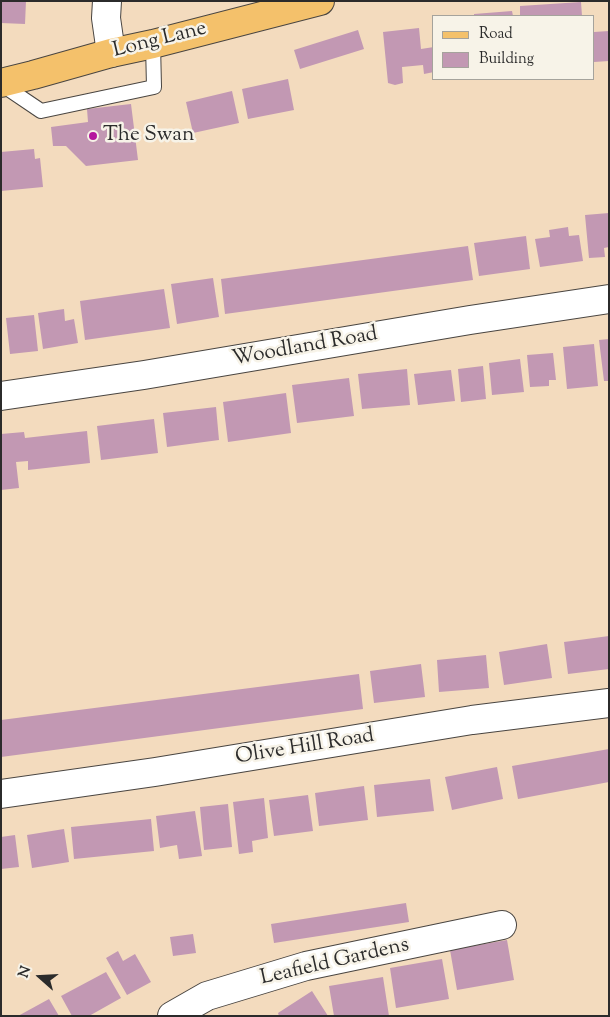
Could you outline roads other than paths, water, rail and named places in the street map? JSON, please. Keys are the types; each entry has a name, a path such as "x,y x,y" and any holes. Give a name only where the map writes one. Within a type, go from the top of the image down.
{"main road":[{"name":"Long Lane","path":"1,83 33,76 111,53 320,1"}],"street":[{"path":"107,1 106,18 111,53"},
{"name":"Woodland Road","path":"1,396 144,375 470,320 609,299"},
{"name":"Olive Hill Road","path":"1,794 155,772 472,720 609,703"},
{"name":"Leafield Gardens","path":"172,1016 207,996 306,966 502,925"}],"lane":[{"path":"1,83 41,111 154,87 153,44"}],"place":[{"name":"The Swan","path":"93,136"}]}
